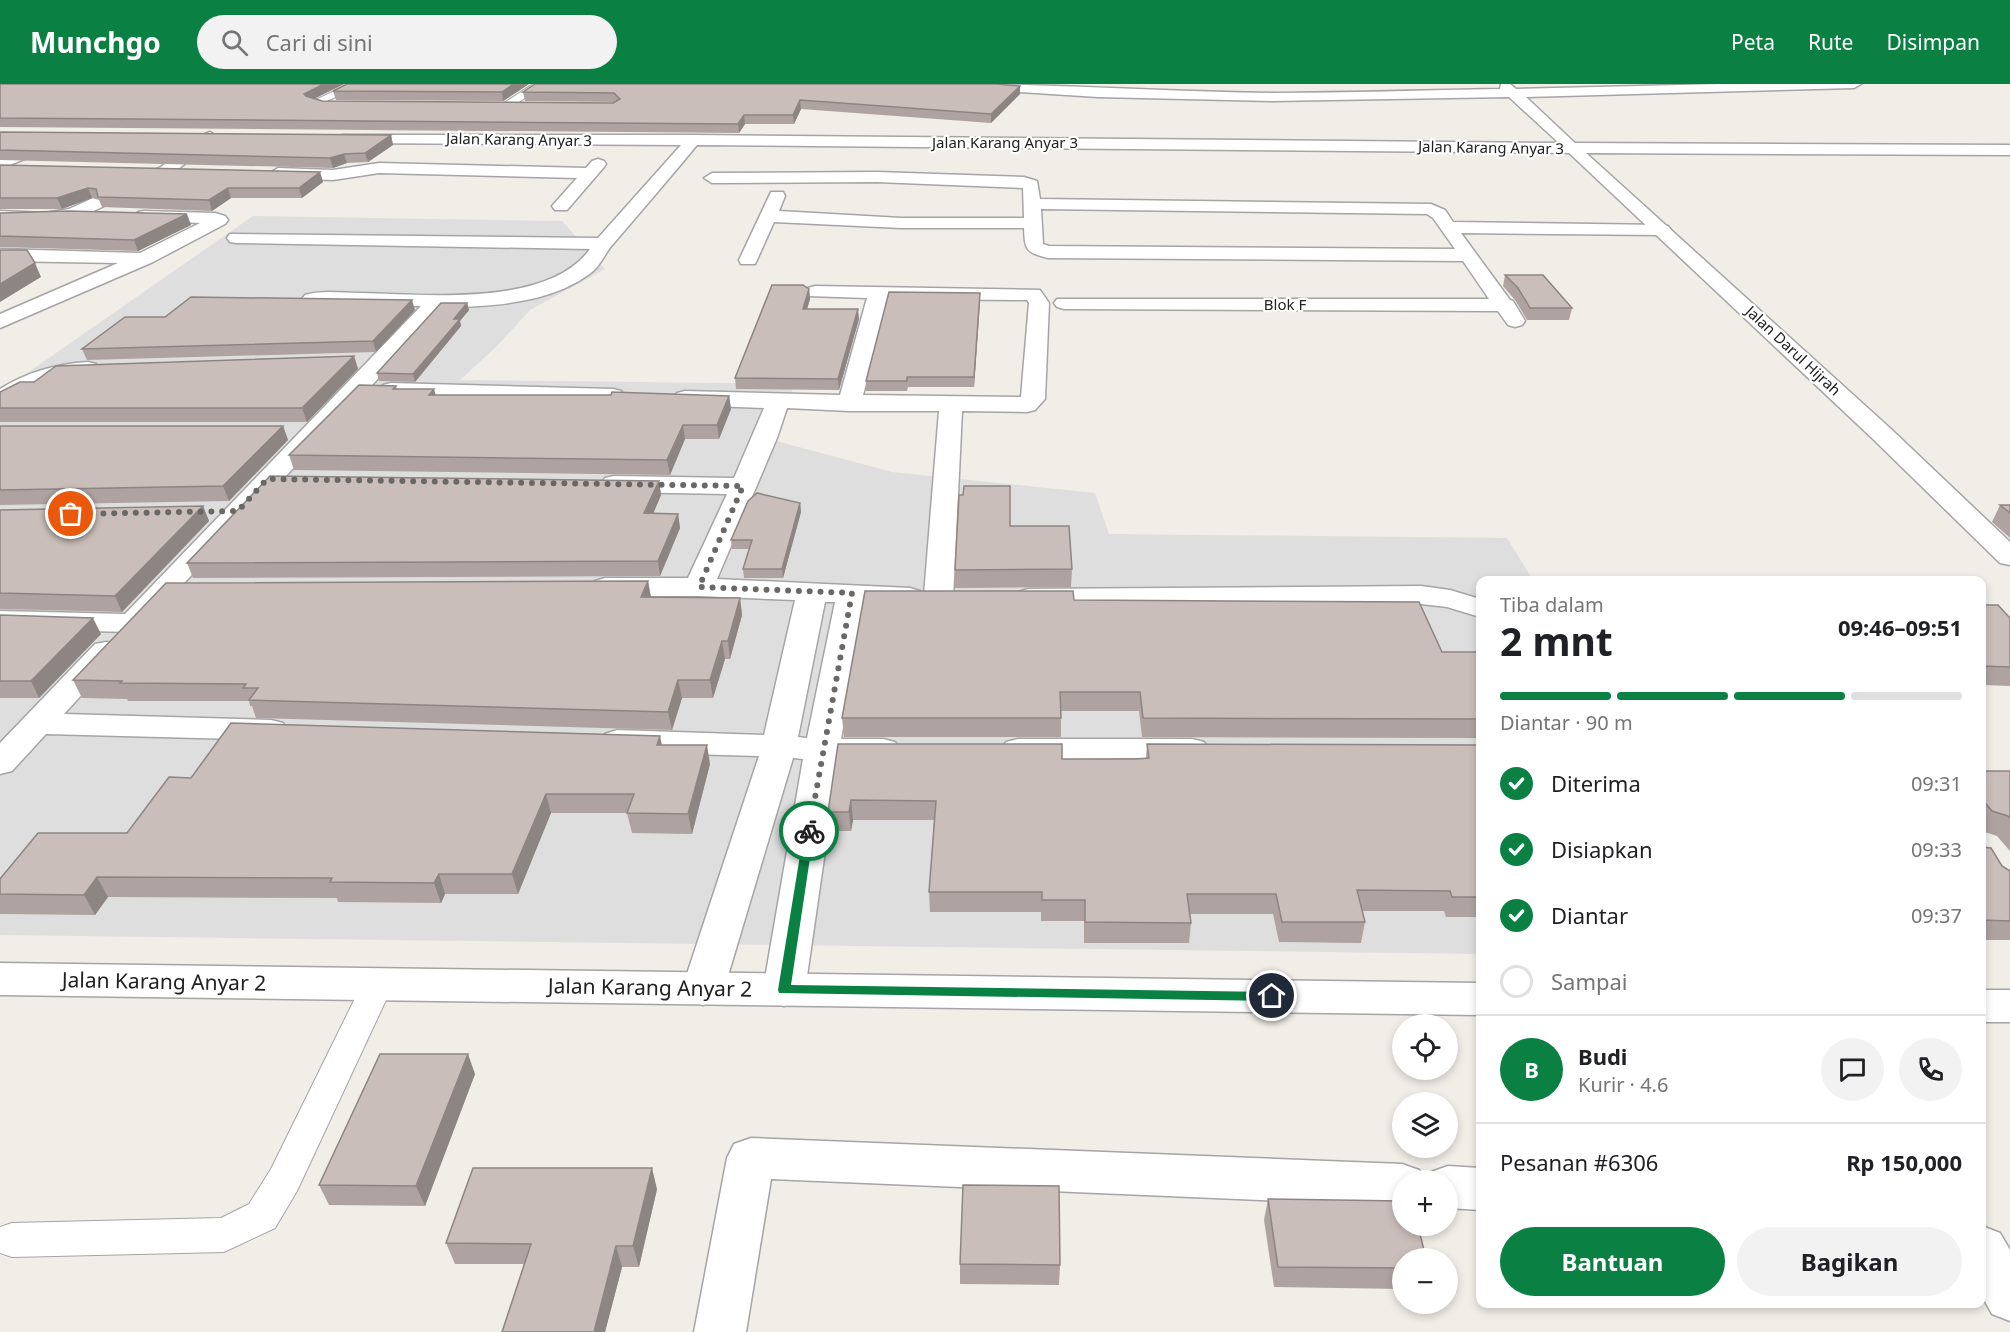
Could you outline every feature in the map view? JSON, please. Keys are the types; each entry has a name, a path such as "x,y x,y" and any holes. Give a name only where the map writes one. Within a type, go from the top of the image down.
{"street":[{"path":"960,84 1174,96 1373,96 1507,88 1854,84"},
{"name":"Jalan Darul Hijrah","path":"1507,88 1537,113 1882,434 2010,557"},
{"path":"0,165 64,136 32,134"},
{"path":"73,214 167,170 216,137 188,136"},
{"name":"Jalan Karang Anyar 3","path":"335,138 2010,150"},
{"path":"297,299 482,301 538,290 563,280 587,267 603,244 694,140"},
{"path":"561,206 588,173 621,141"},
{"path":"873,142 877,177"},
{"path":"0,165 36,167"},
{"path":"262,173 333,175 379,168 588,173"},
{"path":"131,170 191,171"},
{"path":"712,178 877,177 1024,182 1031,185 1035,246 1040,251 1467,255"},
{"path":"748,260 785,178"},
{"path":"1031,204 1425,208 1436,210 1467,255"},
{"path":"1188,205 1202,252"},
{"path":"0,216 45,218 73,214 215,218 219,220 146,258 0,322"},
{"path":"768,216 901,223 1032,223"},
{"path":"1448,227 1662,230"},
{"path":"236,238 603,244"},
{"path":"1129,252 1142,304"},
{"path":"0,255 146,258"},
{"name":"Blok F","path":"1064,303 1510,313 1467,255"},
{"path":"356,389 849,404 1027,405 1032,402 1039,303 1033,294 1017,292 815,292"},
{"path":"849,404 879,293"},
{"path":"1,760 39,724 267,479 356,389 369,361 438,300"},
{"path":"0,399 34,378 59,370 108,368"},
{"path":"699,587 765,438 778,401"},
{"path":"579,587 699,587 949,599 951,405"},
{"path":"279,430 314,430"},
{"path":"267,479 296,479"},
{"path":"590,484 743,486"},
{"path":"202,512 238,511"},
{"path":"165,588 196,588"},
{"path":"703,989 779,746 812,591"},
{"path":"784,990 822,750 852,593"},
{"path":"997,598 1420,595 1450,599 1476,607"},
{"path":"0,620 132,623"},
{"path":"39,724 304,731"},
{"path":"589,740 779,746 822,750 918,750"},
{"path":"990,750 1217,750"},
{"name":"Jalan Karang Anyar 2","path":"0,980 1476,999"},
{"path":"1986,1006 2010,1006"},
{"path":"720,1332 751,1158 1392,1185"},
{"path":"1458,1188 1476,1189"},
{"path":"1986,1256 2010,1297"}],"lane":[{"path":"358,84 314,103 358,106"},
{"path":"526,107 499,107 540,84"},
{"path":"12,1240 224,1235 262,1216 284,1180 377,985"}],"shaded area":[{"path":"253,216 562,221 605,269 530,310 495,348 460,380 796,384 765,438 892,472 1095,493 1109,534 1507,538 1531,576 1476,576 1476,954 0,935 0,392"}],"building":[{"path":"0,84 324,84 304,94 322,101 613,103 620,99 614,93 523,92 535,84 996,84 1020,86 991,114 800,100 793,115 744,115 738,124 0,118"},
{"path":"347,84 514,84 502,92 333,91"},
{"path":"0,132 391,135 365,153 344,154 330,158 0,150"},
{"path":"0,165 320,172 299,188 228,188 209,200 98,197 96,189 88,188 57,198 0,198"},
{"path":"68,211 187,214 134,240 0,236 0,213"},
{"path":"0,250 27,250 35,263 0,284"},
{"path":"1505,275 1543,275 1572,308 1530,308 1518,288"},
{"path":"772,285 803,285 809,289 803,309 858,309 838,379 735,378"},
{"path":"889,292 980,293 974,377 907,377 907,381 866,381"},
{"path":"191,297 412,300 373,341 82,349 125,317 165,317"},
{"path":"441,303 467,303 454,319 460,319 413,374 377,373"},
{"path":"354,356 302,408 0,408 0,392 20,382 34,382 56,366"},
{"path":"359,385 396,386 393,389 434,389 429,395 611,395 612,392 729,396 717,425 683,425 667,460 289,455"},
{"path":"0,426 283,426 223,486 0,490"},
{"path":"270,476 659,481 644,513 678,514 658,561 187,563"},
{"path":"964,486 1010,486 1010,526 1069,526 1072,569 955,570 959,495 963,495"},
{"path":"757,493 800,503 782,569 743,569 752,540 731,540 748,501"},
{"path":"2000,505 2010,505 2010,513"},
{"path":"203,506 115,596 0,593 0,510"},
{"path":"648,581 641,597 740,598 728,641 722,641 710,680 678,680 668,712 249,700 258,688 243,688 246,684 120,683 122,681 73,680 166,583"},
{"path":"865,591 1073,591 1074,600 1419,602 1442,652 1476,652 1476,719 1143,718 1140,692 1060,692 1061,718 842,718"},
{"path":"1986,605 1998,605 2010,618 2010,667 1986,666"},
{"path":"0,615 93,618 31,681 0,681"},
{"path":"231,723 660,736 657,745 707,745 688,814 627,813 634,794 546,794 512,874 439,874 434,883 330,882 332,878 97,877 84,895 0,894 0,879 38,833 127,833 169,777 191,778"},
{"path":"838,744 1062,744 1062,759 1149,758 1147,744 1476,745 1476,897 1452,897 1450,891 1357,890 1365,922 1282,922 1276,894 1187,894 1191,923 1085,922 1085,900 1042,900 1042,892 929,892 936,801 851,800 849,812 828,812"},
{"path":"1986,771 2010,771 2010,818 1992,811 1986,804"},
{"path":"1986,847 1991,848 2002,866 2010,871 2010,921 1986,920"},
{"path":"380,1054 468,1054 416,1186 319,1185"},
{"path":"473,1168 652,1168 633,1246 616,1246 594,1332 502,1332 531,1244 446,1243"},
{"path":"963,1185 1059,1186 1060,1265 960,1264"},
{"path":"1268,1199 1392,1201 1392,1236 1420,1236 1424,1248 1392,1248 1392,1268 1278,1267"}],"way so far":[{"path":"71,514 238,511 267,479 743,486 699,587 852,593 809,831"}],"route":[{"path":"809,831 784,990 1272,996"}]}
